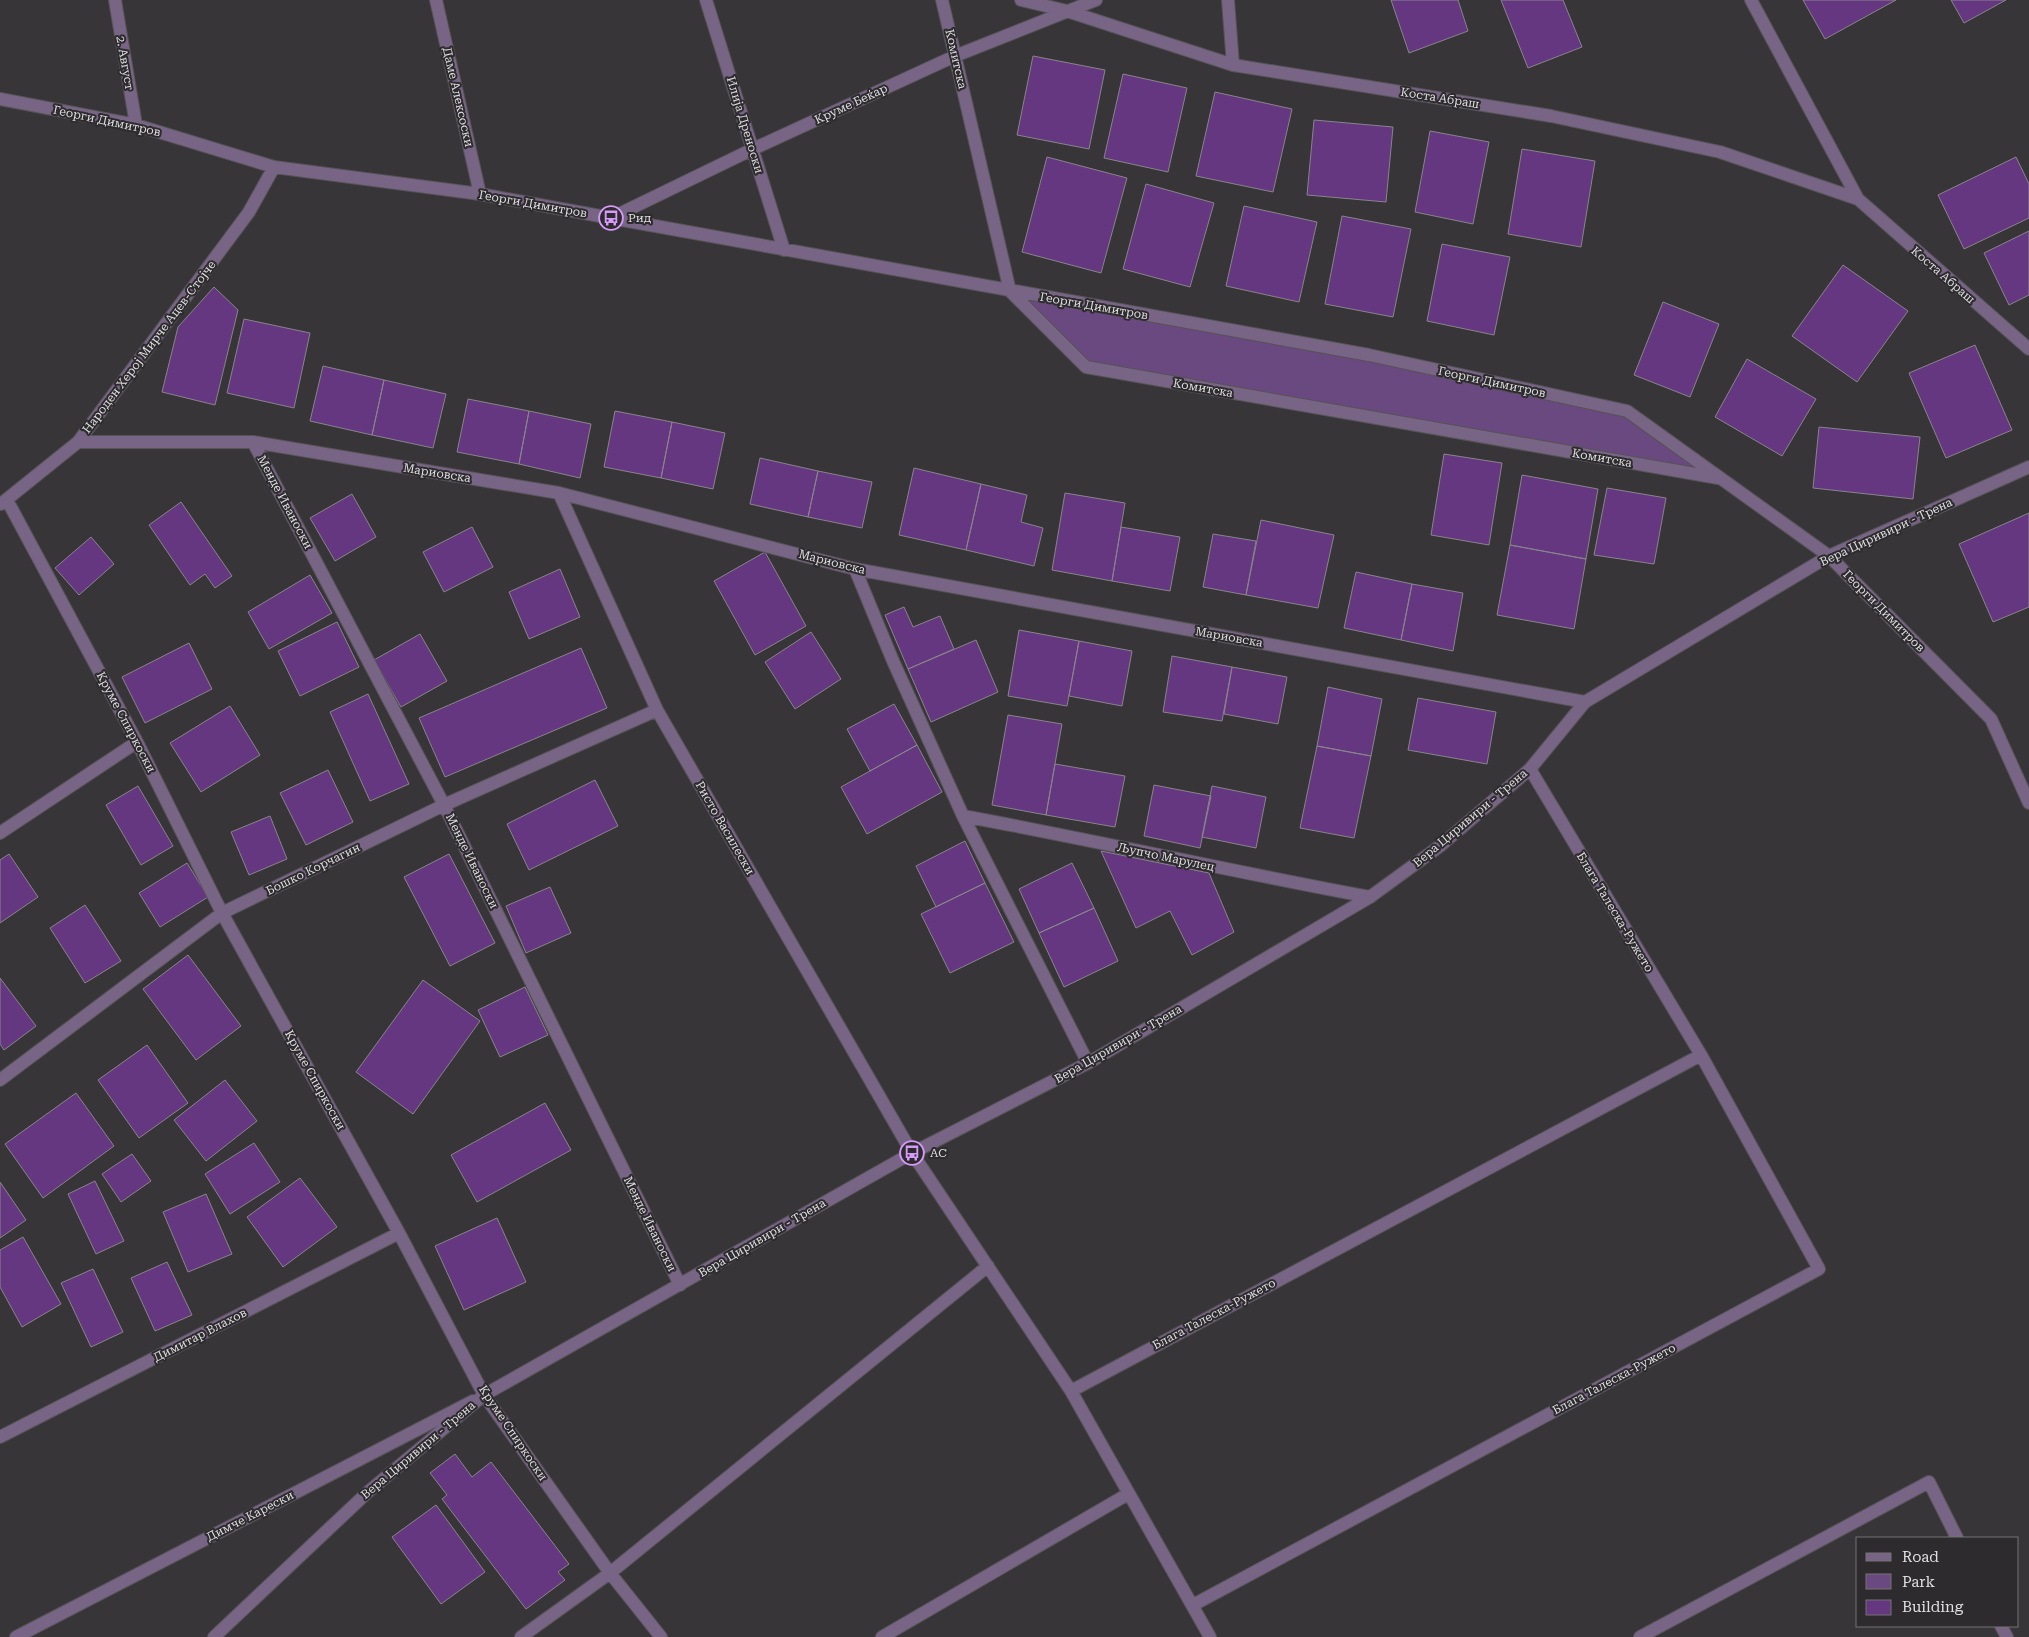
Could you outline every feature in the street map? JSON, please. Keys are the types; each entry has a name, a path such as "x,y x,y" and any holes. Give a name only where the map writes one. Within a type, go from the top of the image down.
{"street":[{"name":"2. Август","path":"115,0 136,125"},
{"name":"Даме Алексоски","path":"436,0 480,194"},
{"name":"Илија Дреноски","path":"706,0 784,250"},
{"name":"Комитска","path":"942,0 1010,291 1086,367 1721,478"},
{"name":"Коста Абраш","path":"1021,0 1067,11 1233,65 1551,116 1720,152 1858,199"},
{"name":"Круме Беќар","path":"611,218 752,149 955,56 1096,0"},
{"path":"1228,0 1233,65"},
{"name":"Коста Абраш","path":"1751,0 1858,199 2029,349"},
{"name":"Георги Димитров","path":"0,99 136,125 274,167 480,194 1368,355 1627,411 1829,556 1991,719 2029,803"},
{"name":"Народен Херој Мирче Ацев-Стојче","path":"3,503 78,442 249,212 274,167"},
{"name":"Мариовска","path":"78,442 253,442 559,493 854,569 1586,702"},
{"name":"Менде Иваноски","path":"253,442 444,805 680,1285"},
{"name":"Вера Циривири - Трена","path":"214,1637 369,1491 484,1395 912,1153 1088,1063 1370,897 1440,846 1530,769 1586,702 1829,556 2029,467"},
{"name":"Ристо Василески","path":"559,493 657,710 912,1153"},
{"name":"Круме Спиркоски","path":"3,503 137,742 222,913 399,1233 484,1395 610,1573 661,1637"},
{"path":"854,569 963,816 1088,1063"},
{"name":"Бошко Корчагин","path":"0,1080 222,913 444,805 657,710"},
{"path":"0,833 137,742"},
{"name":"Блага Талеска-Ружето","path":"1193,1605 1819,1269 1701,1055 1530,769"},
{"name":"Љупчо Марулец","path":"963,816 1057,833 1244,874 1370,897"},
{"name":"Блага Талеска-Ружето","path":"1071,1391 1701,1055"},
{"path":"912,1153 1071,1391 1210,1637"},
{"name":"Димитар Влахов","path":"0,1437 399,1233"},
{"path":"521,1637 610,1573 988,1266"},
{"name":"Димче Карески","path":"16,1637 484,1395"},
{"path":"1640,1637 1929,1482 1957,1537"},
{"path":"882,1637 1128,1494"}],"green space":[{"path":"1010,291 1627,411 1721,478 1086,367"}],"building":[{"path":"1391,0 1458,0 1468,31 1409,53"},
{"path":"1501,0 1563,0 1582,47 1528,68"},
{"path":"1803,0 1896,0 1825,39"},
{"path":"1951,0 2006,0 1964,23"},
{"path":"1033,56 1105,70 1089,149 1017,135"},
{"path":"1123,74 1187,88 1168,172 1104,158"},
{"path":"1215,92 1292,109 1273,192 1196,176"},
{"path":"1314,120 1393,127 1386,202 1307,195"},
{"path":"1430,131 1489,142 1473,224 1415,212"},
{"path":"1522,149 1595,161 1581,247 1508,234"},
{"path":"1047,157 1127,178 1101,273 1022,252"},
{"path":"2016,157 2029,184 2029,218 1964,249 1938,195"},
{"path":"1146,184 1214,203 1190,287 1123,269"},
{"path":"1244,206 1317,222 1299,302 1226,286"},
{"path":"1342,216 1411,229 1393,317 1325,304"},
{"path":"2029,231 2029,295 2009,305 1984,253"},
{"path":"1442,244 1510,257 1494,335 1427,321"},
{"path":"1843,265 1908,311 1857,382 1792,336"},
{"path":"214,287 238,310 215,405 162,392 178,327"},
{"path":"1663,302 1719,324 1690,397 1634,375"},
{"path":"244,319 310,333 294,408 227,393"},
{"path":"1975,345 2012,430 1946,458 1909,373"},
{"path":"1747,359 1816,399 1782,456 1715,417"},
{"path":"323,366 384,380 372,435 310,421"},
{"path":"384,380 446,394 433,448 372,435"},
{"path":"468,399 529,411 519,464 457,452"},
{"path":"529,411 591,424 580,478 519,464"},
{"path":"615,411 672,422 661,478 604,467"},
{"path":"672,422 725,433 713,489 661,478"},
{"path":"1819,427 1920,437 1913,499 1813,488"},
{"path":"1444,454 1502,463 1489,545 1431,535"},
{"path":"760,458 818,471 808,517 750,504"},
{"path":"914,468 981,484 966,550 899,535"},
{"path":"818,471 872,482 862,528 808,517"},
{"path":"1522,475 1598,489 1586,559 1510,545"},
{"path":"981,484 1027,495 1021,522 1043,528 1034,566 966,550"},
{"path":"1607,488 1666,498 1654,564 1594,555"},
{"path":"1065,493 1125,503 1112,581 1052,570"},
{"path":"352,494 376,537 335,561 310,518"},
{"path":"181,502 232,576 215,588 205,574 190,585 149,525"},
{"path":"2029,513 2029,607 1993,622 1959,544"},
{"path":"1261,520 1334,535 1318,608 1246,595"},
{"path":"472,527 493,567 444,592 423,552"},
{"path":"1121,527 1180,537 1170,591 1112,581"},
{"path":"1213,534 1256,541 1246,595 1203,587"},
{"path":"91,537 114,564 79,595 55,568"},
{"path":"1510,545 1586,559 1574,629 1497,615"},
{"path":"765,552 806,626 755,655 714,581"},
{"path":"560,569 580,617 529,639 509,592"},
{"path":"1356,572 1412,584 1401,640 1344,628"},
{"path":"310,575 332,613 269,649 248,612"},
{"path":"1412,584 1463,593 1453,651 1401,640"},
{"path":"904,607 913,627 940,616 954,649 908,669 885,615"},
{"path":"337,622 359,667 300,696 278,651"},
{"path":"1019,630 1079,641 1067,706 1008,696"},
{"path":"811,632 841,679 795,709 765,662"},
{"path":"420,634 447,681 401,707 374,660"},
{"path":"976,640 998,692 931,722 908,669"},
{"path":"1079,641 1132,651 1122,706 1069,696"},
{"path":"189,643 212,689 145,723 122,677"},
{"path":"581,648 607,708 445,777 419,718"},
{"path":"1172,656 1232,667 1222,721 1163,712"},
{"path":"1232,667 1287,677 1278,724 1224,714"},
{"path":"1328,687 1382,699 1371,756 1317,746"},
{"path":"368,694 409,784 370,801 330,712"},
{"path":"1418,698 1496,712 1487,764 1408,750"},
{"path":"894,704 917,745 870,771 847,729"},
{"path":"230,706 260,755 201,792 170,743"},
{"path":"1008,715 1062,724 1046,815 992,805"},
{"path":"917,745 942,792 867,834 841,787"},
{"path":"1317,746 1371,756 1354,838 1300,828"},
{"path":"1055,764 1125,776 1115,827 1046,815"},
{"path":"328,770 353,822 306,845 280,793"},
{"path":"595,780 618,826 529,870 507,824"},
{"path":"1154,785 1211,796 1200,848 1144,836"},
{"path":"138,786 173,846 141,865 106,805"},
{"path":"1212,786 1266,797 1256,848 1202,837"},
{"path":"270,816 287,859 249,875 231,832"},
{"path":"965,841 985,883 936,907 916,866"},
{"path":"1101,851 1209,873 1234,932 1192,955 1170,911 1136,928"},
{"path":"9,854 38,897 0,923 0,860"},
{"path":"449,854 495,943 450,966 404,877"},
{"path":"187,863 208,897 160,927 139,893"},
{"path":"1072,863 1094,908 1039,933 1019,889"},
{"path":"985,883 1014,942 950,973 921,914"},
{"path":"550,887 571,933 526,953 506,906"},
{"path":"85,905 121,961 85,983 50,928"},
{"path":"1094,908 1118,961 1064,987 1039,933"},
{"path":"188,955 241,1026 196,1060 143,989"},
{"path":"0,978 36,1026 4,1050 0,1044"},
{"path":"423,980 480,1021 413,1114 356,1072"},
{"path":"525,987 548,1035 500,1057 478,1010"},
{"path":"147,1045 188,1103 139,1138 98,1080"},
{"path":"225,1080 257,1121 206,1161 174,1120"},
{"path":"76,1093 114,1146 43,1198 5,1144"},
{"path":"545,1103 571,1150 477,1202 451,1155"},
{"path":"254,1143 280,1182 230,1214 205,1174"},
{"path":"132,1154 151,1181 121,1202 102,1174"},
{"path":"300,1178 337,1227 283,1267 247,1217"},
{"path":"95,1181 124,1241 96,1254 68,1194"},
{"path":"0,1182 26,1220 0,1238"},
{"path":"206,1194 232,1254 188,1272 163,1212"},
{"path":"497,1218 526,1282 464,1310 435,1246"},
{"path":"23,1237 61,1304 22,1327 0,1287 0,1250"},
{"path":"167,1262 192,1315 155,1331 131,1278"},
{"path":"93,1269 123,1332 91,1347 61,1283"},
{"path":"455,1454 472,1477 491,1462 569,1564 558,1572 565,1580 526,1609 442,1499 447,1495 430,1473"},
{"path":"436,1505 485,1572 441,1604 392,1537"}],"place":[{"name":"Рид","path":"611,218"},
{"name":"АС","path":"912,1153"}]}
